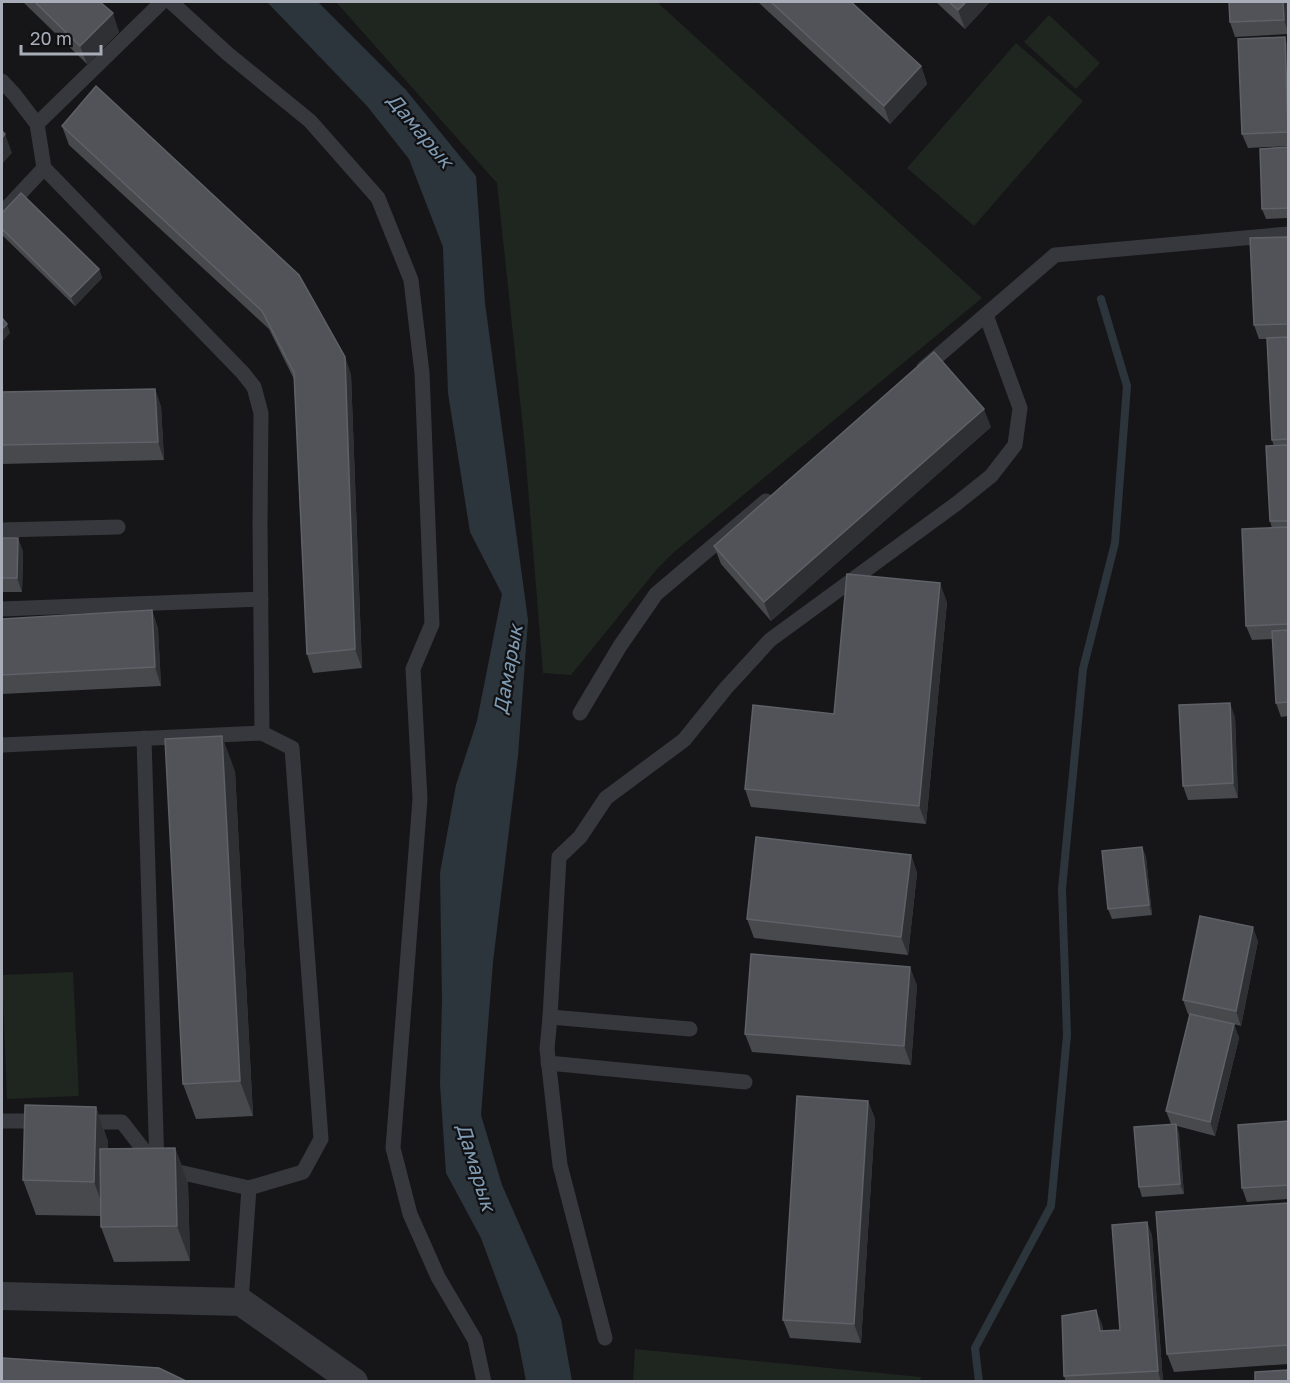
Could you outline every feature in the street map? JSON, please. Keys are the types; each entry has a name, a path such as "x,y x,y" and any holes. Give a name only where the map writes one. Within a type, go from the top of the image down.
{"street":[{"path":"2,1296 241,1302 354,1382"}],"lane":[{"path":"37,124 162,2"},
{"path":"171,2 228,54 310,121 378,198 411,280 422,373 432,624 413,669 420,799 393,1148 410,1214 438,1277 475,1340 483,1382"},
{"path":"2,81 37,124 44,168 254,387 261,413 261,733"},
{"path":"2,213 44,168"},
{"path":"915,375 1055,255 1288,234"},
{"path":"605,1338 560,1165 548,1063 559,857 580,837 606,798 684,740 770,639 991,476 1015,445 1020,408 986,315"},
{"path":"580,713 620,646 656,594 781,488"},
{"path":"2,530 118,527"},
{"path":"2,609 261,599"},
{"path":"2,745 261,733 292,748 321,1139 303,1172 249,1188 157,1167 122,1122 2,1121"},
{"path":"144,738 157,1167"},
{"path":"550,1017 690,1029"},
{"path":"548,1063 745,1082"},
{"path":"241,1302 249,1188"}],"shaded area":[{"path":"336,2 657,2 982,298 673,553 657,569 571,675 543,673 524,438 497,183"},
{"path":"1049,15 1100,63 1076,89 1024,42"},
{"path":"1016,43 1083,101 974,226 907,168"},
{"path":"73,972 79,1096 7,1099 2,975"},
{"path":"635,1349 921,1377 920,1382 633,1381"}],"water":[{"name":"Дамарык","path":"267,2 318,2 406,90 476,176 485,303 528,620 518,756 493,962 481,1115 502,1185 561,1319 572,1381 526,1381 517,1335 481,1238 446,1173 440,1084 442,1000 440,873 456,785 477,721 502,594 470,532 448,393 443,247 409,159 367,106"}],"building":[{"path":"35,2 100,2 113,13 80,46"},
{"path":"771,2 851,2 921,66 884,106"},
{"path":"949,2 966,2 958,10"},
{"path":"1229,2 1283,2 1284,20 1230,22"},
{"path":"1285,37 1288,132 1242,134 1238,39"},
{"path":"96,86 299,275 345,357 355,649 307,654 294,373 262,311 62,126"},
{"path":"1288,147 1288,208 1262,209 1260,149"},
{"path":"21,193 99,269 71,297 2,229 2,213"},
{"path":"1288,237 1288,324 1254,325 1250,238"},
{"path":"2,318 7,324 2,329"},
{"path":"1288,337 1288,439 1272,440 1267,338"},
{"path":"934,352 984,409 764,602 714,546"},
{"path":"155,389 158,442 2,445 2,392"},
{"path":"1288,445 1288,521 1270,521 1266,446"},
{"path":"1288,527 1288,624 1246,626 1242,529"},
{"path":"2,538 18,538 17,578 2,578"},
{"path":"847,574 940,583 919,806 745,789 753,705 834,714"},
{"path":"152,610 155,667 2,675 2,619"},
{"path":"1288,630 1288,702 1276,703 1272,631"},
{"path":"1230,703 1233,783 1183,786 1179,705"},
{"path":"222,736 240,1081 183,1084 165,739"},
{"path":"756,837 911,855 901,937 747,919"},
{"path":"1142,847 1149,905 1108,909 1102,851"},
{"path":"1200,916 1253,927 1236,1011 1183,1000"},
{"path":"751,954 910,967 904,1046 745,1034"},
{"path":"1190,1014 1234,1024 1210,1122 1166,1111"},
{"path":"797,1096 868,1101 854,1324 783,1320"},
{"path":"25,1105 96,1107 94,1182 23,1180"},
{"path":"1288,1121 1288,1185 1242,1188 1238,1125"},
{"path":"1176,1124 1180,1184 1139,1187 1134,1127"},
{"path":"175,1148 177,1226 101,1227 100,1149"},
{"path":"1288,1203 1288,1345 1167,1354 1156,1212"},
{"path":"1147,1222 1158,1371 1064,1376 1062,1316 1096,1310 1100,1331 1120,1330 1112,1225"},
{"path":"2,1358 159,1368 188,1382 2,1382"},
{"path":"1288,1370 1288,1382 1255,1382 1255,1372"}],"waterway":[{"path":"979,1382 975,1348 1051,1206 1067,1035 1062,889 1083,669 1115,543 1127,386 1101,299"}]}
